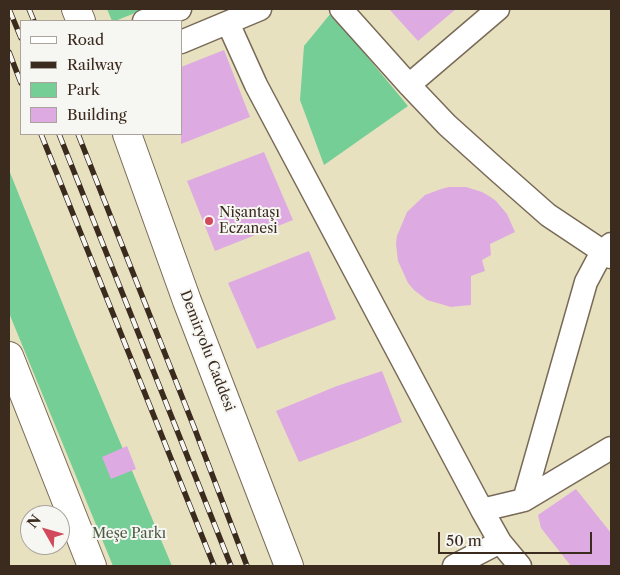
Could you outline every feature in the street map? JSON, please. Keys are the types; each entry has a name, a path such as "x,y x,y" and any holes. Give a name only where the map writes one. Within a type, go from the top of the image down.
{"main road":[{"name":"Demiryolu Caddesi","path":"127,135 187,301 289,566"},
{"path":"9,356 92,566"}],"street":[{"path":"147,20 180,9"},
{"path":"182,42 260,9"},
{"path":"341,9 447,125 548,215 608,251 586,282 524,500"},
{"path":"409,85 498,9"},
{"path":"228,23 256,85 482,510 500,542 520,566"},
{"path":"482,510 524,500 611,448"},
{"path":"454,566 500,542"}],"green space":[{"path":"107,9 145,9 118,20 112,20"},
{"path":"331,13 408,106 324,165 300,100 304,46"},
{"name":"Meşe Parkı","path":"9,170 78,342 172,566 113,566 9,313"}],"building":[{"path":"389,9 456,9 418,41"},
{"path":"224,50 250,117 181,144 182,67"},
{"path":"264,152 293,220 215,251 187,181"},
{"path":"449,187 466,187 489,196 507,214 515,232 490,244 491,255 482,260 485,271 471,276 471,305 451,307 427,300 408,283 398,261 397,236 407,212 425,195"},
{"path":"309,251 336,319 257,349 228,283"},
{"path":"382,371 402,422 299,462 276,411 337,386"},
{"path":"127,446 136,469 111,479 102,457"},
{"path":"576,489 611,533 611,566 571,566 541,528 538,515"}],"railway":[{"path":"9,9 20,36"},
{"path":"29,9 34,20"},
{"path":"9,52 20,80"},
{"path":"41,135 214,566"},
{"path":"59,135 231,566"},
{"path":"78,135 247,566"}],"place":[{"name":"Nişantaşı Eczanesi","path":"209,221"}]}
